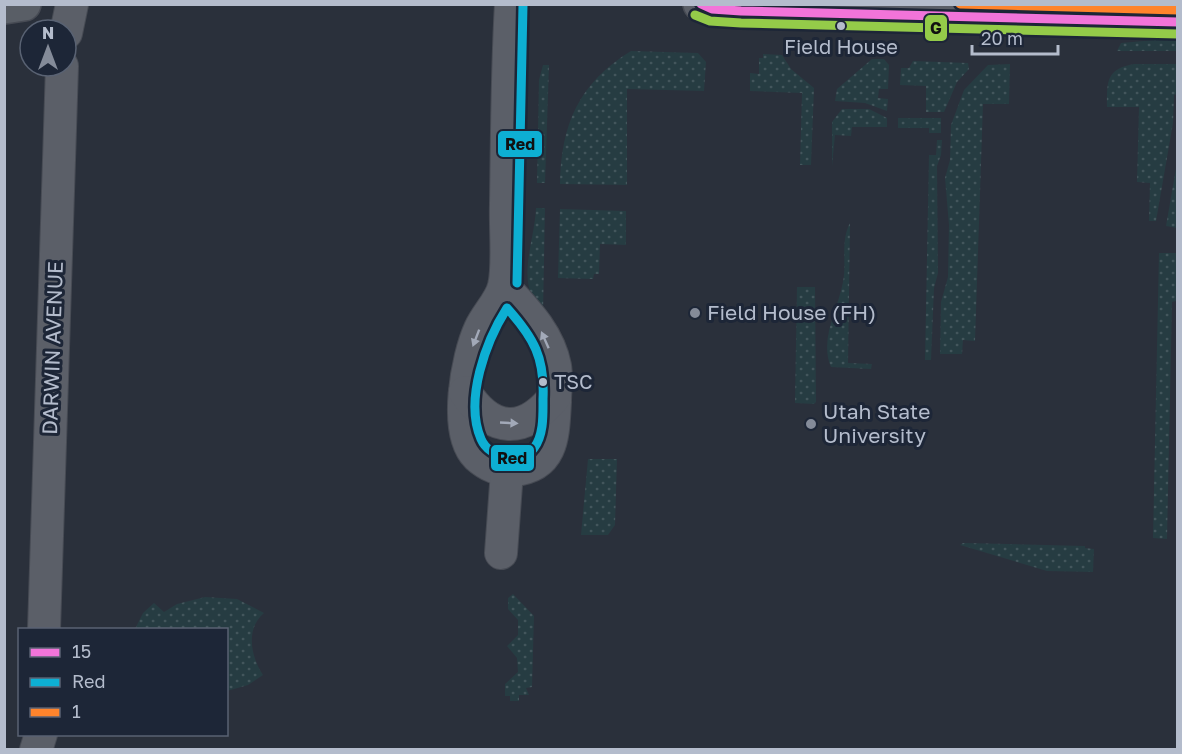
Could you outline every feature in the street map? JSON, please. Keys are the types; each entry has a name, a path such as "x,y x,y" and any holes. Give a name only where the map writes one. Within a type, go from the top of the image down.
{"main road":[{"path":"4,7 24,4"}],"street":[{"path":"504,287 537,322 555,366 553,433 549,448 542,459 529,469 507,471 491,466 476,455 469,443 465,392 472,347 481,326 504,287 511,4"},
{"path":"700,4 712,9 741,11 1178,22"},
{"name":"DARWIN AVENUE","path":"44,628 62,78"},
{"path":"465,392 483,415 495,422 511,425 526,423 536,417 555,396"},
{"path":"501,553 507,471"}],"green space":[{"path":"1177,38 1177,51 1117,51 1121,43"},
{"path":"631,51 698,53 706,62 704,91 627,89 627,185 560,184 564,142 576,107 598,77"},
{"path":"763,54 782,55 791,69 814,88 811,165 800,165 802,93 750,91 750,73 759,74 759,58 763,58"},
{"path":"872,59 884,59 889,65 888,89 879,89 878,98 888,99 887,111 865,103 835,101 837,89"},
{"path":"913,61 968,63 969,69 957,82 944,112 926,112 926,86 900,85 901,68 909,68"},
{"path":"1010,64 1009,104 983,104 975,341 963,340 962,354 940,354 941,302 948,277 949,225 945,178 950,160 951,125 964,90 988,65"},
{"path":"1134,64 1177,64 1177,94 1174,95 1173,123 1156,221 1149,221 1150,183 1137,182 1139,107 1107,107 1108,83 1113,73"},
{"path":"543,65 549,65 545,183 537,183 539,80"},
{"path":"842,109 869,109 887,118 887,127 852,127 851,136 835,135 832,166 832,122"},
{"path":"898,118 941,118 941,133 929,133 929,128 898,128"},
{"path":"937,140 942,140 941,155 937,166 938,273 934,288 931,360 925,360 929,155 936,155"},
{"path":"1177,163 1177,228 1166,226"},
{"path":"536,208 545,208 543,314 534,302 529,289 528,277"},
{"path":"560,209 626,211 626,245 600,244 599,274 594,274 593,279 558,278"},
{"path":"850,223 848,363 872,364 871,369 831,367 828,357 828,335 843,282 844,245"},
{"path":"1159,253 1178,253 1176,301 1172,302 1167,539 1153,538"},
{"path":"797,287 815,287 816,402 814,404 795,403"},
{"path":"588,459 617,459 615,525 608,535 581,535"},
{"path":"963,543 1085,546 1085,548 1094,549 1093,572 1047,571 960,545"},
{"path":"513,594 534,616 532,687 526,688 529,695 519,695 519,701 510,701 510,696 505,696 505,684 518,672 517,658 507,646 518,635 518,620 508,609 508,598"},
{"path":"205,597 237,599 264,613 254,627 252,635 255,660 263,675 248,685 228,691 228,628 136,628 143,613 154,603 164,612 177,604"}],"transit line":[{"name":"15","path":"701,4 712,9 741,11 1178,22"},
{"name":"1","path":"960,4 1178,10"},
{"name":"Red","path":"517,283 523,5"},
{"name":"G","path":"695,15 710,21 741,23 1178,34"},
{"name":"Red","path":"507,308 536,349 540,360 543,385 543,418 540,437 528,454 514,458 498,455 485,446 476,424 475,407 476,389 485,354 507,308"}],"place":[{"name":"Field House","path":"841,26"},
{"name":"Field House (FH)","path":"695,313"},
{"name":"TSC","path":"543,382"},
{"name":"Utah State University","path":"811,424"}]}
